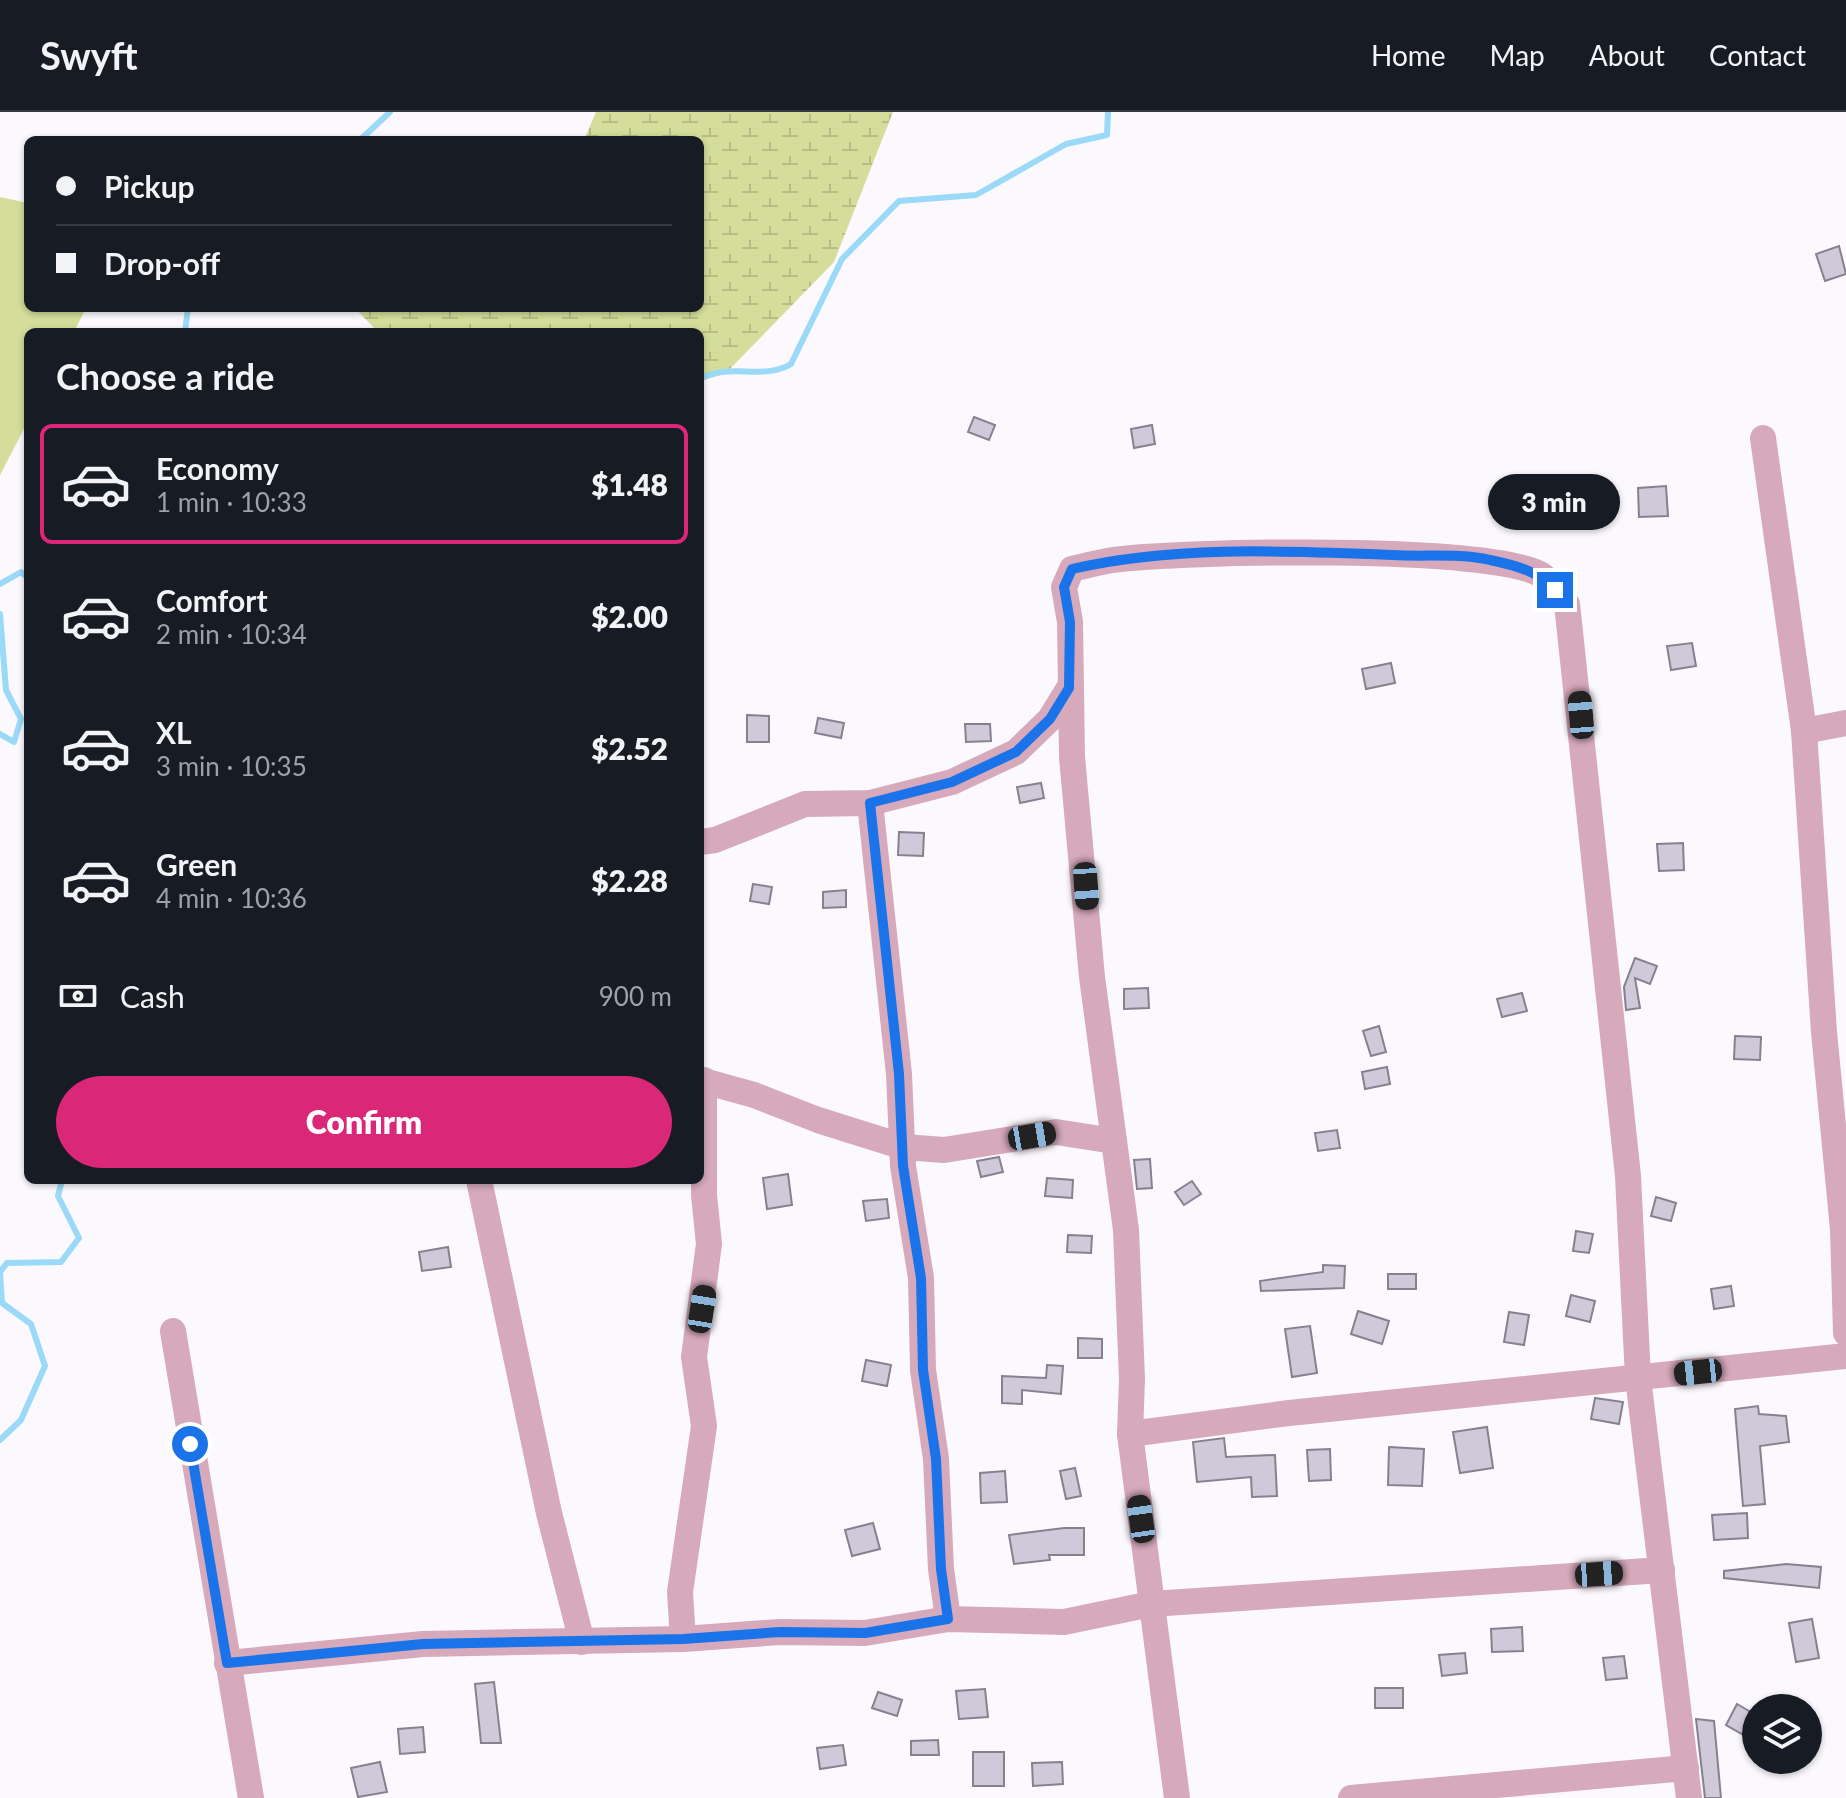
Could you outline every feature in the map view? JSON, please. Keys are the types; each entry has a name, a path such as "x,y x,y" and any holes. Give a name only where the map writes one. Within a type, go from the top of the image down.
{"street":[{"path":"1763,438 1804,731 1840,1147 1846,1333"},
{"path":"1177,1798 1130,1434 1132,1379 1126,1230 1092,977 1069,688 1070,622 1064,587 1072,569 1112,560 1198,554 1334,553 1489,559 1542,575 1567,604 1628,1176 1638,1378 1689,1798"},
{"path":"704,841 715,840 805,804 870,803 952,782 1016,752 1050,719 1069,688"},
{"path":"1804,731 1846,723"},
{"path":"870,803 887,949 904,1147 921,1278 923,1370 936,1459 941,1569 948,1619"},
{"path":"704,1081 904,1147 944,1150 1056,1132 1114,1141"},
{"path":"480,1184 549,1513 582,1642"},
{"path":"683,1639 680,1592 704,1426 694,1357 709,1244 704,1184"},
{"path":"173,1331 251,1798"},
{"path":"1130,1434 1289,1413 1846,1356"},
{"path":"227,1663 423,1644 683,1639 780,1632 865,1633 948,1619 1064,1622 1151,1604 1662,1570"},
{"path":"1351,1798 1686,1768"}],"green space":[{"path":"596,112 893,112 834,262 725,374 704,380 704,328 374,328 359,312 704,312 704,136 586,136"},
{"path":"0,197 24,202 24,312 84,312 76,328 24,328 24,429 0,475"}],"building":[{"path":"1839,246 1846,274 1825,281 1816,254"},
{"path":"974,417 995,425 989,440 968,432"},
{"path":"1152,425 1155,444 1134,448 1131,429"},
{"path":"1666,486 1668,516 1639,517 1638,488"},
{"path":"1692,643 1696,666 1671,670 1667,646"},
{"path":"1391,663 1395,683 1366,689 1362,669"},
{"path":"747,715 769,716 769,742 747,742"},
{"path":"818,718 844,723 841,738 815,733"},
{"path":"965,724 990,724 991,741 966,742"},
{"path":"1041,783 1044,798 1020,803 1017,787"},
{"path":"899,832 924,833 923,856 898,855"},
{"path":"1683,843 1684,870 1659,871 1657,844"},
{"path":"753,884 772,887 769,904 750,901"},
{"path":"846,890 846,907 823,908 823,892"},
{"path":"1635,958 1657,966 1650,984 1635,978 1640,1008 1626,1010 1624,987"},
{"path":"1148,988 1149,1008 1124,1009 1124,989"},
{"path":"1522,993 1527,1011 1502,1017 1497,999"},
{"path":"1379,1026 1386,1052 1371,1056 1363,1031"},
{"path":"1735,1036 1761,1037 1760,1060 1734,1059"},
{"path":"1387,1067 1390,1084 1365,1089 1362,1072"},
{"path":"1337,1130 1340,1148 1318,1151 1315,1133"},
{"path":"999,1157 1003,1172 981,1177 977,1161"},
{"path":"1150,1159 1152,1188 1137,1189 1134,1160"},
{"path":"788,1174 792,1205 767,1209 763,1178"},
{"path":"1047,1178 1073,1180 1072,1198 1045,1196"},
{"path":"1192,1181 1201,1194 1184,1205 1175,1192"},
{"path":"1656,1197 1676,1203 1671,1221 1651,1216"},
{"path":"887,1199 889,1218 866,1221 863,1201"},
{"path":"1576,1231 1593,1234 1589,1253 1573,1251"},
{"path":"1068,1235 1092,1236 1091,1253 1067,1252"},
{"path":"448,1247 451,1267 422,1271 419,1252"},
{"path":"1323,1265 1345,1266 1344,1288 1261,1291 1260,1281 1323,1272"},
{"path":"1388,1274 1416,1274 1416,1289 1388,1289"},
{"path":"1731,1286 1734,1306 1714,1309 1711,1289"},
{"path":"1571,1295 1595,1301 1590,1322 1566,1316"},
{"path":"1358,1311 1389,1321 1382,1344 1351,1334"},
{"path":"1509,1312 1529,1315 1524,1345 1504,1342"},
{"path":"1310,1326 1317,1373 1292,1377 1285,1329"},
{"path":"1078,1338 1102,1339 1102,1358 1078,1358"},
{"path":"866,1360 891,1365 887,1386 862,1381"},
{"path":"1047,1365 1063,1366 1061,1394 1022,1390 1022,1404 1002,1403 1002,1376 1046,1378"},
{"path":"1595,1398 1623,1402 1619,1424 1591,1419"},
{"path":"1758,1406 1759,1414 1786,1416 1789,1442 1760,1446 1765,1504 1743,1506 1735,1409"},
{"path":"1487,1427 1493,1468 1460,1473 1453,1432"},
{"path":"1224,1438 1226,1457 1275,1455 1277,1496 1252,1497 1251,1477 1197,1482 1193,1442"},
{"path":"1389,1447 1424,1449 1422,1486 1388,1485"},
{"path":"1330,1449 1331,1480 1309,1481 1307,1450"},
{"path":"1075,1468 1081,1496 1066,1499 1060,1471"},
{"path":"1005,1471 1007,1502 981,1503 980,1473"},
{"path":"1747,1513 1748,1538 1714,1540 1712,1515"},
{"path":"873,1523 880,1549 852,1556 845,1530"},
{"path":"1084,1528 1084,1555 1049,1555 1050,1560 1014,1564 1009,1535"},
{"path":"1786,1564 1821,1567 1819,1588 1724,1578 1724,1571"},
{"path":"1812,1619 1819,1658 1796,1662 1789,1623"},
{"path":"1522,1627 1523,1651 1492,1652 1491,1629"},
{"path":"1465,1653 1467,1673 1442,1676 1439,1655"},
{"path":"1624,1656 1627,1678 1606,1680 1603,1658"},
{"path":"494,1682 501,1743 481,1743 475,1684"},
{"path":"1375,1688 1403,1688 1403,1708 1375,1708"},
{"path":"985,1689 988,1717 959,1719 956,1691"},
{"path":"878,1692 902,1700 897,1716 872,1708"},
{"path":"1737,1704 1742,1707 1742,1734 1726,1725"},
{"path":"1696,1719 1714,1721 1721,1798 1705,1798"},
{"path":"423,1727 425,1752 400,1754 398,1729"},
{"path":"938,1740 939,1755 911,1755 911,1741"},
{"path":"843,1745 846,1765 820,1769 817,1748"},
{"path":"973,1752 1004,1752 1004,1786 973,1786"},
{"path":"380,1762 387,1792 358,1797 351,1768"},
{"path":"1062,1762 1063,1784 1033,1786 1032,1763"}],"waterway":[{"path":"364,136 390,112"},
{"path":"704,377 723,372 769,371 791,364 842,259 899,201 976,195 1066,144 1107,135 1108,112"},
{"path":"186,328 188,312"},
{"path":"0,584 21,572 24,575"},
{"path":"0,614 6,690 21,719 14,742 0,734"},
{"path":"0,1272 7,1263 61,1262 79,1238 58,1196 61,1184"},
{"path":"0,1272 2,1303 31,1324 45,1366 21,1420 0,1440"}],"route":[{"path":"190,1444 227,1663 334,1650 423,1644 683,1639 780,1632 865,1633 948,1619 941,1569 936,1459 923,1370 921,1278 903,1166 904,1131 899,1074 870,803 952,782 1016,752 1050,719 1069,688 1070,622 1064,587 1072,569 1112,560 1198,554 1334,553 1489,559 1542,575 1555,590"}]}
